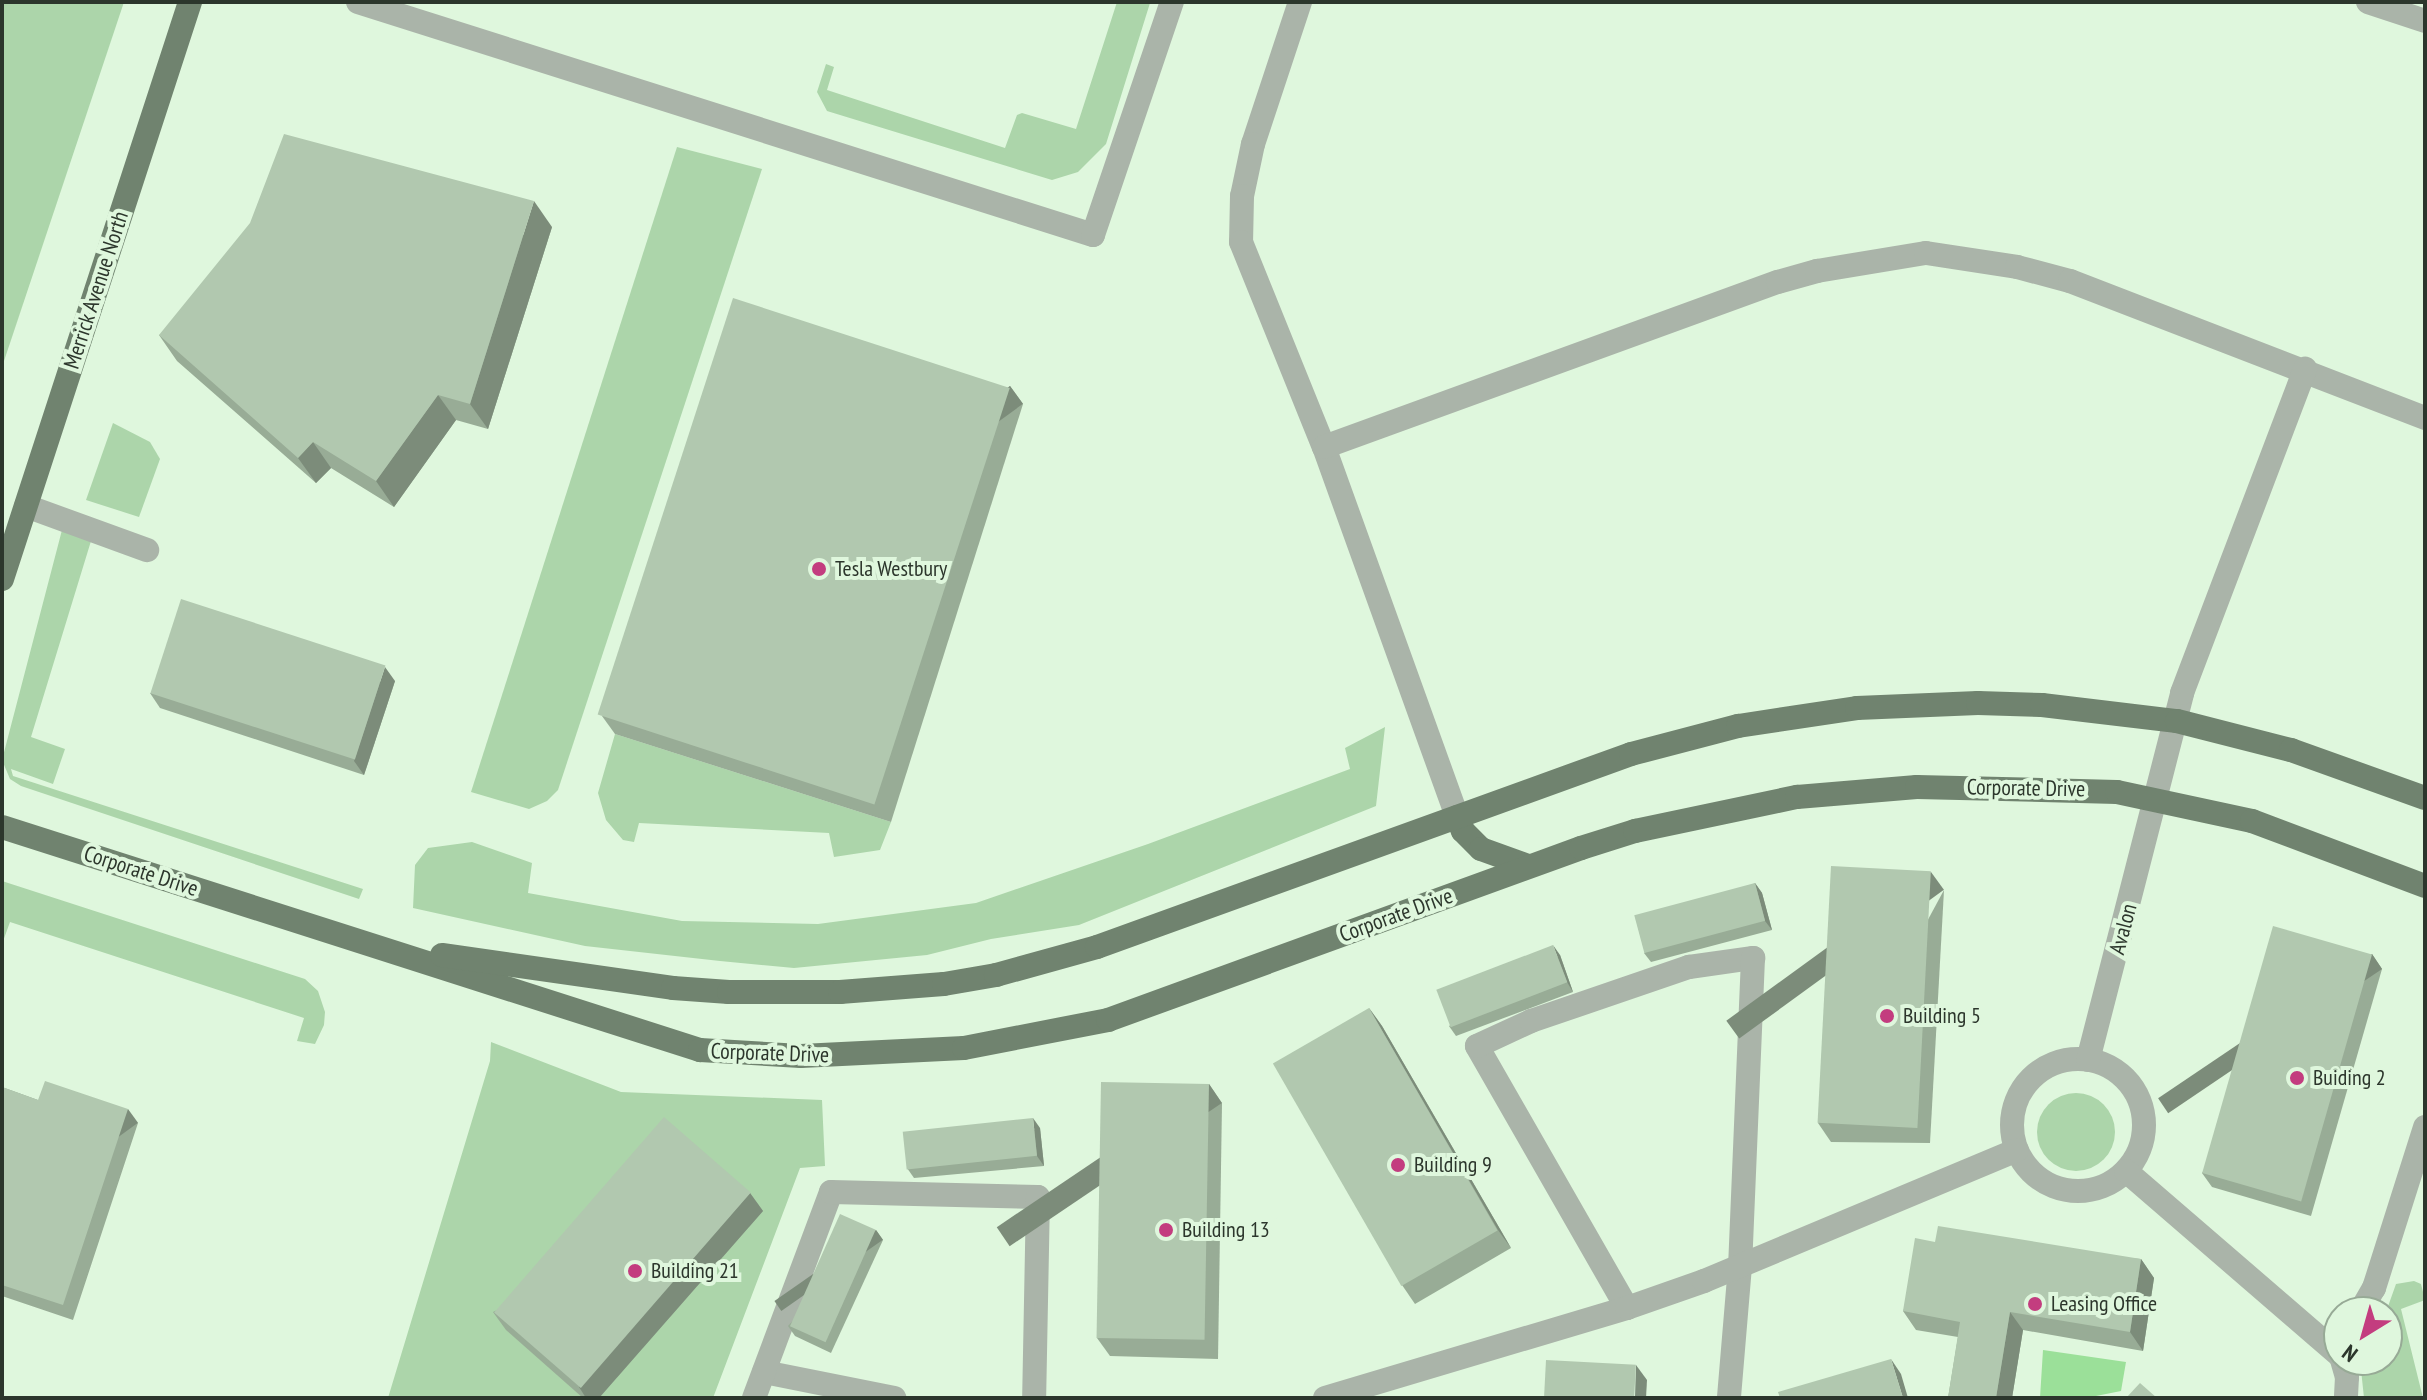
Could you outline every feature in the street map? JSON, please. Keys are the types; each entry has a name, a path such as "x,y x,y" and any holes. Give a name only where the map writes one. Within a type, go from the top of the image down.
{"main road":[{"name":"Merrick Avenue North","path":"2,579 190,2"},
{"name":"Corporate Drive","path":"372,945 673,988 729,992 840,992 944,984 996,975 1097,947 1631,754 1712,732 1800,715 1857,708 1978,703 2042,705 2177,721 2291,750 2425,798"},
{"name":"Corporate Drive","path":"2,827 700,1050 801,1056 964,1048 1108,1020 1528,866 1635,831 1797,797 1972,787 2083,789 2155,799 2252,821 2425,886"},
{"path":"1457,817 1463,831 1481,849 1528,866"}],"street":[{"path":"358,2 1093,235 1172,2"},
{"path":"1300,2 1253,144 1242,196 1241,242 1324,447 1457,817"},
{"path":"2368,2 2425,21"},
{"path":"1324,447 1778,282 1831,268 1926,253 2017,267 2070,281 2305,369 2425,418"},
{"name":"Avalon","path":"2088,1060 2189,674 2305,369"},
{"path":"26,506 147,550"},
{"path":"1627,1308 1477,1046 1531,1021 1689,967 1753,958 1740,1266 1729,1398"},
{"path":"2088,1060 2114,1070 2127,1082 2141,1106 2143,1136 2136,1158 2116,1181 2089,1191 2060,1190 2037,1175 2017,1150 2012,1117 2024,1088 2045,1067 2059,1062 2088,1060"},
{"path":"2369,1296 2425,1127"},
{"path":"1325,1398 1627,1308 1740,1266 2017,1150"},
{"path":"2126,1171 2323,1336"},
{"path":"754,1398 831,1192 1038,1197 1034,1398"},
{"path":"764,1372 894,1398"},
{"path":"2346,1398 2347,1376"}],"shaded area":[{"path":"2,2 124,2 2,367"},
{"path":"1117,2 1150,3 1106,144 1078,172 1052,180 827,111 817,92 826,64 834,67 827,90 1005,148 1017,115 1022,113 1076,129"},
{"path":"677,147 762,169 558,790 547,801 529,809 471,792"},
{"path":"113,423 150,442 160,459 139,517 86,500"},
{"path":"62,530 91,541 31,737 65,749 53,784 11,769 13,776 363,889 359,899 21,786 10,779 2,760"},
{"path":"1385,727 1376,806 1079,925 991,939 927,955 794,968 585,946 413,908 415,865 428,848 472,842 532,863 528,893 682,921 818,924 976,903 1148,844 1350,769 1345,748"},
{"path":"615,734 891,822 880,850 834,857 829,833 639,823 634,842 623,840 606,820 598,793"},
{"path":"2,881 305,979 318,991 325,1012 324,1025 315,1044 297,1041 304,1018 10,922 2,944"},
{"path":"491,1042 621,1092 822,1100 825,1166 800,1168 713,1398 388,1398 490,1061"},
{"path":"2076,1093 2091,1096 2108,1110 2115,1132 2112,1147 2098,1164 2076,1171 2061,1168 2044,1154 2037,1132 2040,1117 2054,1100"},
{"path":"2414,1281 2421,1284 2425,1300 2403,1308 2403,1296 2392,1296 2396,1284"},
{"path":"2403,1317 2423,1398 2364,1398 2362,1376 2403,1376"},
{"path":"2043,1350 2126,1362 2121,1391 2086,1398 2040,1398"}],"building":[{"path":"284,134 534,201 470,404 438,395 376,481 313,442 298,458 159,335 250,223"},
{"name":"Tesla Westbury","path":"733,298 1010,388 874,804 598,715"},
{"path":"181,599 385,665 355,760 150,693"},
{"name":"Building 5","path":"1831,866 1931,871 1917,1128 1818,1123"},
{"path":"1755,883 1765,921 1644,953 1634,915"},
{"name":"Buiding 2","path":"2273,926 2372,954 2301,1201 2202,1173"},
{"path":"1553,945 1567,982 1451,1027 1436,990"},
{"name":"Building 9","path":"1369,1008 1498,1231 1401,1286 1273,1064"},
{"path":"45,1081 128,1109 63,1305 2,1285 2,1087 38,1100"},
{"name":"Building 13","path":"1101,1082 1209,1084 1205,1340 1097,1338"},
{"name":"Building 21","path":"664,1117 751,1192 581,1388 494,1312"},
{"path":"1033,1118 1037,1156 907,1169 903,1132"},
{"path":"840,1214 876,1230 826,1342 790,1326"},
{"name":"Leasing Office","path":"1938,1226 2141,1259 2130,1332 2010,1312 1996,1398 1948,1398 1960,1322 1903,1311 1915,1238 1935,1242"},
{"path":"1891,1359 1903,1398 1780,1398 1778,1392"},
{"path":"1546,1360 1636,1365 1634,1398 1544,1398"},
{"path":"2140,1383 2157,1398 2126,1398"}],"place":[{"name":"Tesla Westbury","path":"819,569"},
{"name":"Building 5","path":"1887,1016"},
{"name":"Buiding 2","path":"2297,1078"},
{"name":"Building 9","path":"1398,1165"},
{"name":"Building 13","path":"1166,1230"},
{"name":"Building 21","path":"635,1271"},
{"name":"Leasing Office","path":"2035,1304"}]}
